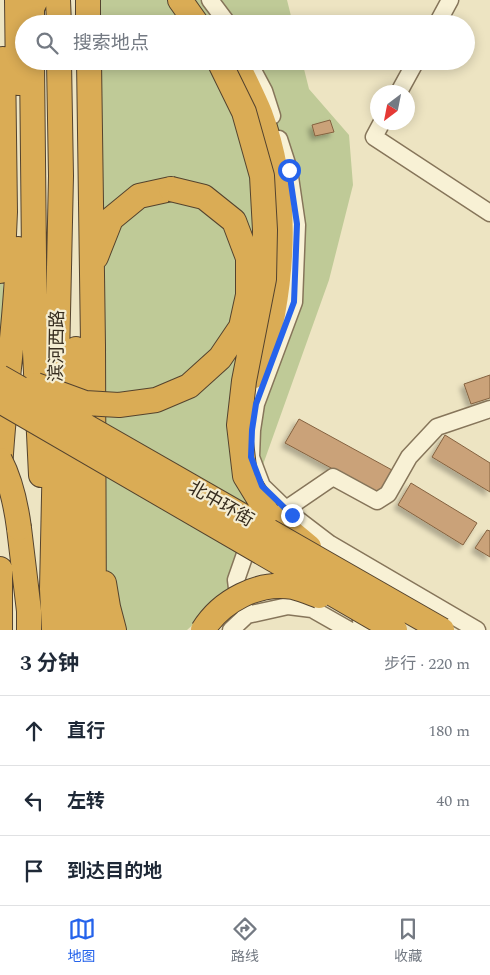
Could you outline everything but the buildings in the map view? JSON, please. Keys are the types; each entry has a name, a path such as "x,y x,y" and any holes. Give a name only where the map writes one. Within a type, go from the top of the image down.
{"highway":[{"path":"2,264 4,212 3,0"},
{"path":"16,0 16,15"},
{"path":"32,15 32,8 36,0"},
{"path":"58,0 59,15"},
{"path":"75,0 75,15"},
{"path":"88,0 88,15"},
{"path":"180,0 191,15"},
{"path":"199,0 208,15"},
{"path":"0,472 1,434 18,280 18,70"},
{"path":"32,70 35,352 40,466 52,589"},
{"name":"滨河西路","path":"54,630 52,589 61,176 59,70"},
{"name":"滨河西路","path":"75,630 78,176 76,70"},
{"path":"89,70 94,630"},
{"path":"223,70 244,112 262,176 265,230 264,279 244,381 239,425 245,476 267,512 305,543 326,564"},
{"path":"239,425 272,316 280,265 280,214 273,162 260,114 240,70"},
{"path":"0,371 85,404 119,406 156,400 189,386 220,358 240,327 248,295 248,258 234,221 204,197 171,189 139,196 111,219 92,268"},
{"name":"北中环街","path":"0,378 442,630"},
{"name":"北中环街","path":"0,401 378,626"},
{"path":"0,460 7,472 19,528 30,611 29,630"},
{"path":"92,500 108,607 114,630"},
{"path":"15,630 19,528"},
{"path":"0,568 0,630"},
{"path":"203,630 207,622 224,606 251,591 279,586 294,587 378,626"}],"street":[{"path":"210,0 221,15"},
{"path":"442,15 450,0"},
{"path":"253,70 264,91 289,170 297,224 294,302 256,404 252,430 251,457 262,486 286,509 330,544 477,630"},
{"path":"402,85 411,70"},
{"path":"378,130 374,137 490,213"},
{"path":"286,509 333,477 377,501 388,494 409,457 437,427 490,409"},
{"path":"247,615 236,580 252,534 262,486"},
{"path":"378,626 361,620 364,604 368,596 380,589 398,585"},
{"path":"231,630 247,615 288,606 312,609 349,630"}],"green space":[{"path":"99,0 287,0 291,15 99,15"},
{"path":"99,70 304,70 309,89 349,135 353,185 329,280 246,512 228,593 187,630 36,630 100,220"},
{"path":"0,254 6,312 0,407"}],"route":[{"path":"289,170 297,224 294,302 256,404 252,430 251,457 262,486 292,515"}]}
